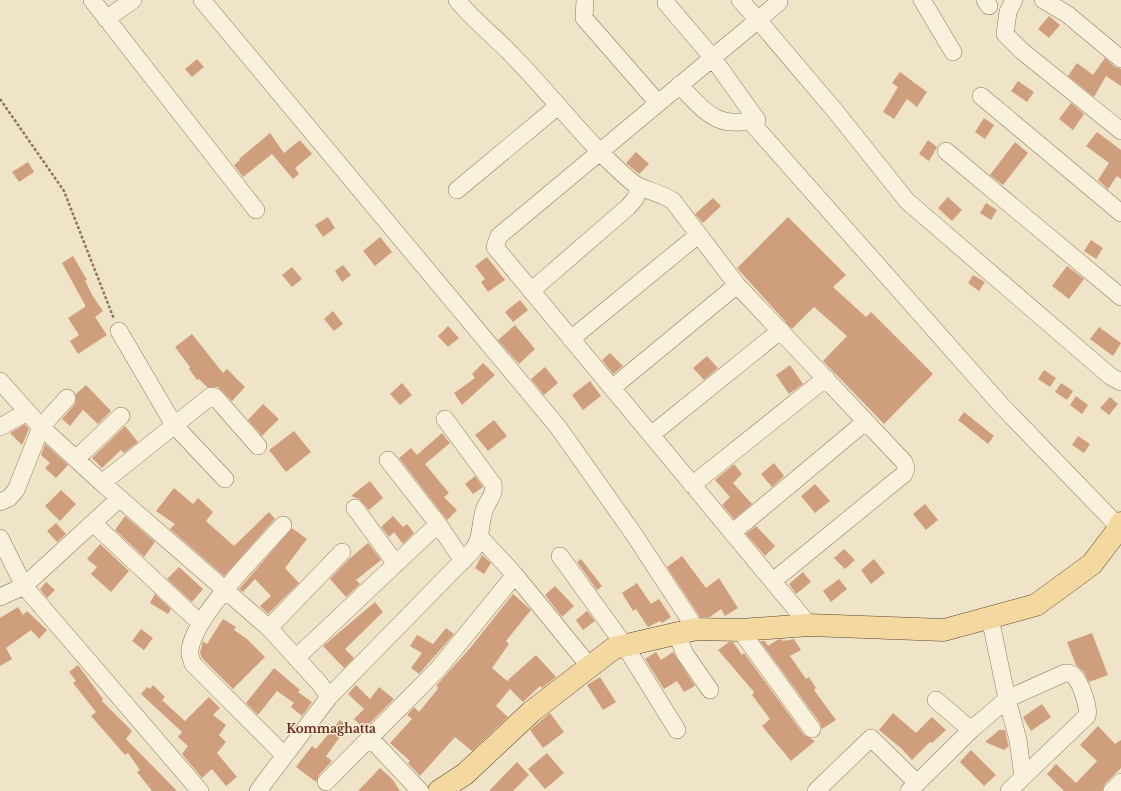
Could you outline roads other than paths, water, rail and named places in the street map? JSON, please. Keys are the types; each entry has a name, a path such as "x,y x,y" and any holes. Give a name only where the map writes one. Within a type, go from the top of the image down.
{"main road":[{"path":"439,791 465,774 531,712 614,648 686,631 740,630 809,625 944,630 1036,605 1092,564 1119,528"}],"street":[{"path":"92,0 256,210"},
{"path":"106,19 133,0"},
{"path":"202,0 558,427 633,533 686,631 685,654 710,690"},
{"path":"457,0 471,17 511,54 600,152 640,187 660,194 673,202 737,285 904,462 906,468 904,474 772,581"},
{"path":"585,0 584,18 658,103"},
{"path":"740,0 836,112 907,201 1110,376 1121,382"},
{"path":"922,0 953,52"},
{"path":"1014,0 1008,12 1005,34 1022,51 1121,131"},
{"path":"1043,0 1067,14 1121,59"},
{"path":"779,2 600,152 497,240 495,244 496,249 809,625"},
{"path":"666,3 712,57 757,120 742,123 715,119 708,115 679,85"},
{"path":"981,96 1121,213"},
{"path":"457,190 558,106"},
{"path":"750,121 1001,405 1119,528"},
{"path":"946,151 1121,297"},
{"path":"531,291 628,207 634,200 640,187"},
{"path":"571,339 698,235"},
{"path":"612,388 737,285"},
{"path":"651,435 781,330"},
{"path":"119,331 174,425 225,479"},
{"path":"692,485 826,378"},
{"path":"0,381 27,412 102,483 270,628 320,684 329,697"},
{"path":"102,483 211,396 214,396 258,446"},
{"path":"0,502 9,498 16,490 41,426 67,398"},
{"path":"0,427 27,412"},
{"path":"76,459 121,416"},
{"path":"258,791 329,697 477,545 480,537 480,529 485,508 493,494 493,484 445,419"},
{"path":"732,533 866,422"},
{"path":"388,460 438,524 463,560"},
{"path":"0,597 24,586 120,498"},
{"path":"355,508 396,564"},
{"path":"93,523 200,623"},
{"path":"296,658 438,524"},
{"path":"283,525 226,590 200,623 189,650 193,664 284,756"},
{"path":"480,537 515,575 590,667"},
{"path":"0,538 24,586 200,791"},
{"path":"270,628 342,552"},
{"path":"560,556 625,646 677,730"},
{"path":"326,782 438,669 515,575"},
{"path":"990,618 1007,699 1018,740 1023,778"},
{"path":"740,630 812,729"},
{"path":"816,791 871,738 913,787 971,730 1007,699 1065,672 1069,673 1076,677 1088,708 1087,716 1009,791"},
{"path":"936,700 971,730"},
{"path":"369,737 420,791"},
{"path":"1112,791 1121,782"}],"district":[{"name":"Kommaghatta","path":"331,728"}]}
